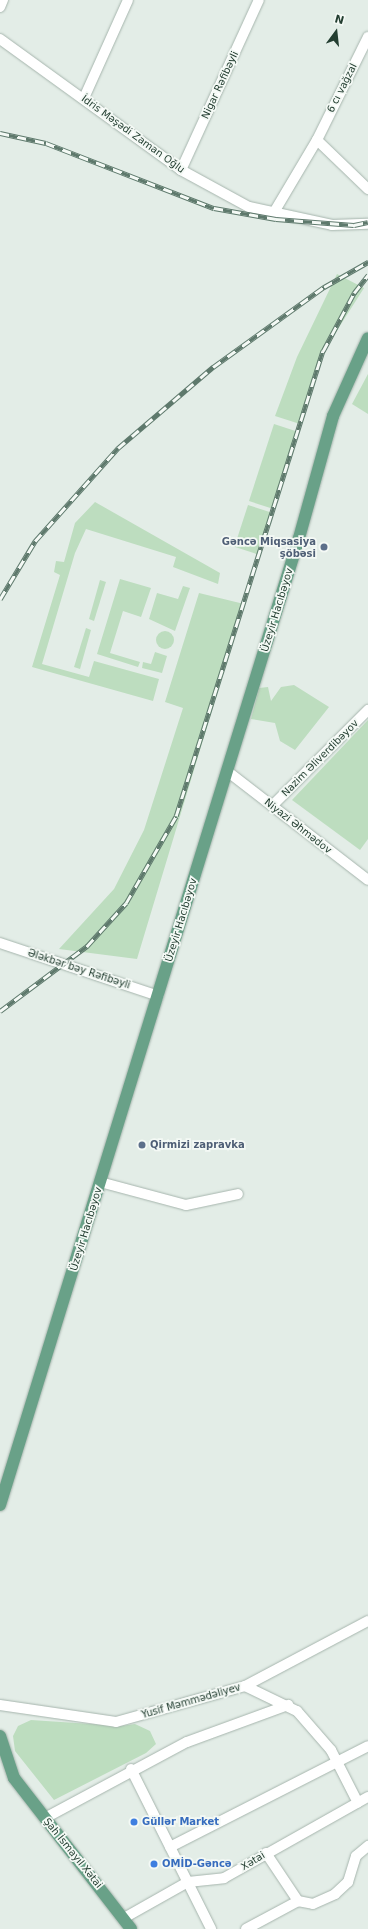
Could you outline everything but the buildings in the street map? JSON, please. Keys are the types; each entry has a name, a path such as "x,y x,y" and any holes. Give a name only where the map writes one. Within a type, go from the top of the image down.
{"main road":[{"name":"Üzeyir Hacıbəyov","path":"0,1504 227,771 333,416 368,338"},
{"name":"Şah İsmayıl Xətai","path":"0,1736 14,1778 124,1918 131,1929"},
{"name":"Şah İsmayıl Xətai","path":"0,1769 14,1778"}],"street":[{"path":"0,6 3,0"},
{"path":"84,98 128,0"},
{"name":"Nigar Rəfibəyli","path":"181,170 259,0"},
{"name":"6 cı vağzal","path":"273,214 317,140 368,37"},
{"name":"İdris Məşədi Zaman Oğlu","path":"0,39 84,98 181,170 249,207 273,214 332,225 368,224"},
{"path":"317,140 368,189"},
{"name":"Nazim Əliverdibəyov","path":"272,806 368,710"},
{"name":"Niyazi Əhmədov","path":"227,771 368,880"},
{"name":"Ələkbər bəy Rəfibəyli","path":"0,943 158,996"},
{"path":"100,1182 186,1205 238,1194"},
{"name":"Yusif Məmmədəliyev","path":"0,1706 116,1722 245,1686 368,1621"},
{"path":"245,1686 288,1705 312,1727 337,1761 358,1803"},
{"path":"45,1818 131,1769 187,1742 288,1705"},
{"path":"170,1847 368,1746"},
{"path":"131,1769 211,1929"},
{"name":"Xətai","path":"124,1918 188,1882 224,1878 368,1797"},
{"path":"246,1929 298,1902 313,1904 335,1894 348,1882 356,1856 368,1846"},
{"path":"266,1853 298,1902"}],"green space":[{"path":"337,274 364,288 322,354 300,424 275,416 297,357"},
{"path":"368,374 368,414 352,404"},
{"path":"274,424 298,432 273,509 249,501"},
{"path":"95,502 220,573 218,584 173,567 176,557 86,529 75,553 42,664 89,677 94,661 159,679 153,701 32,667 60,575 54,572 56,561 64,562 75,523"},
{"path":"248,505 273,513 259,555 234,547"},
{"path":"120,579 151,588 141,617 123,611 110,653 140,662 138,667 97,654"},
{"path":"100,580 106,582 94,621 89,619"},
{"path":"183,586 190,588 175,631 149,619 157,593 178,599"},
{"path":"199,593 244,604 137,959 59,949 114,889 144,830 183,708 165,702"},
{"path":"86,628 91,630 80,669 74,667"},
{"path":"165,631 171,634 174,640 171,646 165,649 159,646 156,640 159,634"},
{"path":"155,652 167,656 162,673 142,668 143,662 151,664"},
{"path":"294,685 329,707 295,750 280,741 275,723 251,719 259,688 268,687 271,701 281,687"},
{"path":"368,720 368,839 360,850 292,800"},
{"path":"31,1720 121,1726 135,1724 150,1731 156,1744 146,1753 54,1800 15,1751 13,1736 18,1726"}],"railway":[{"path":"0,133 46,143 214,208 276,219 354,225 368,222"},
{"path":"0,599 35,541 118,448 213,367 324,287 368,262"},
{"path":"0,1011 87,946 126,903 176,816 323,351 354,293 368,275"}],"place":[{"name":"Gəncə Miqsasiya şöbəsi","path":"324,547"},
{"name":"Qirmizi zapravka","path":"142,1145"},
{"name":"Güllər Market","path":"134,1822"},
{"name":"OMİD-Gəncə","path":"154,1864"}]}
